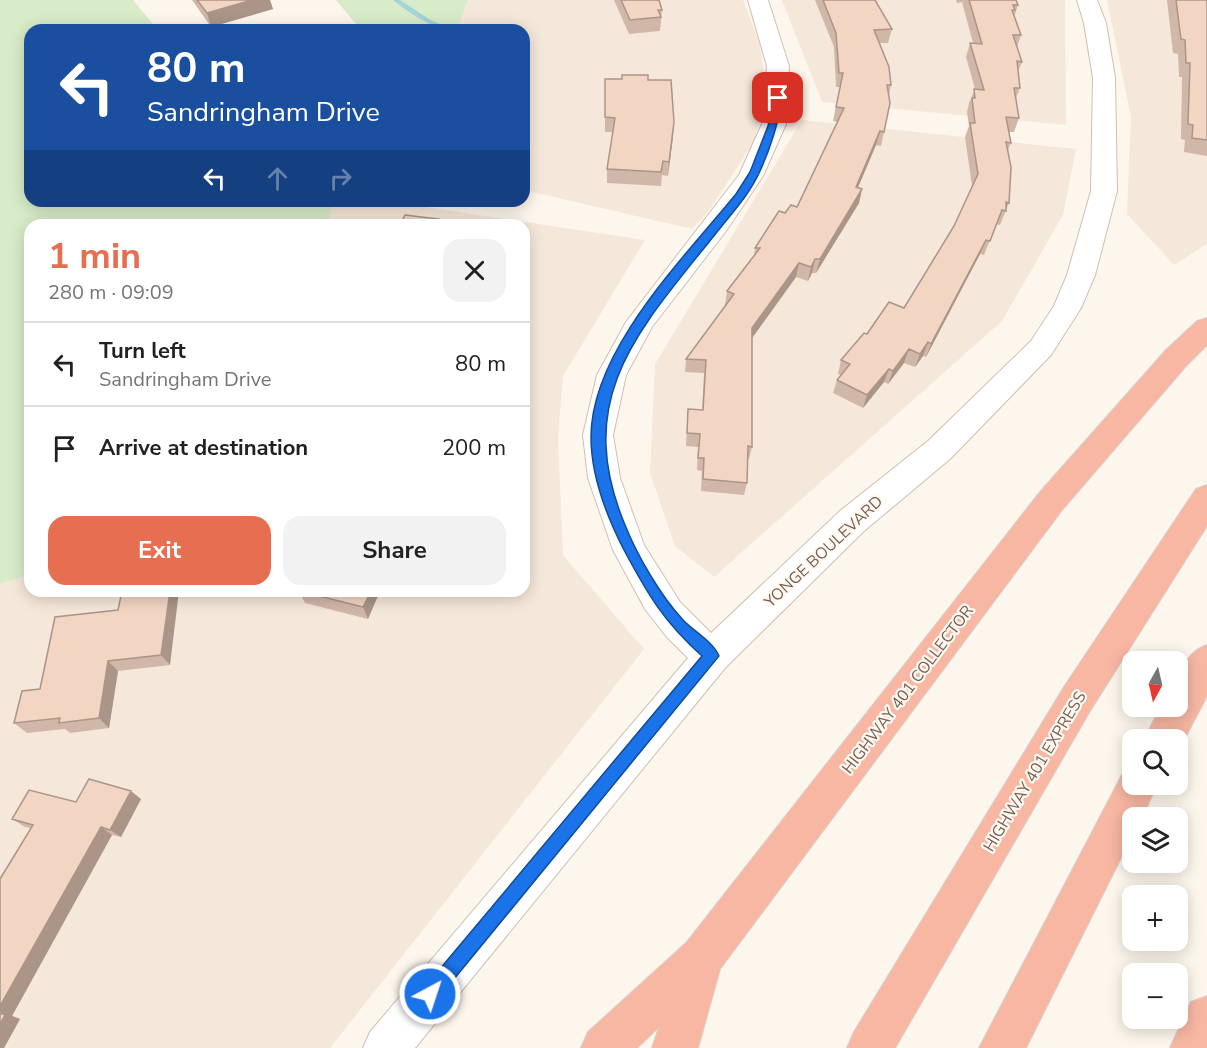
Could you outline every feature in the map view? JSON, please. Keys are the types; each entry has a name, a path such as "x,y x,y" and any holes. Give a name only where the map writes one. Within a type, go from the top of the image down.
{"highway":[{"name":"HIGHWAY 401 COLLECTOR","path":"604,1048 701,958 1051,501 1176,358 1207,328"},
{"name":"HIGHWAY 401 EXPRESS","path":"870,1048 1077,699 1207,498"},
{"path":"1169,729 1207,661"},
{"path":"1002,1048 1132,795"},
{"path":"675,1048 701,958"},
{"path":"1193,1048 1207,1018"}],"street":[{"path":"712,656 678,625 656,595 618,526 601,469 597,436 603,402 612,376 638,323 740,196 755,172 765,149 773,126 778,98 779,58 768,20 758,0"},
{"name":"YONGE BOULEVARD","path":"386,1048 712,656 852,521 939,450 1041,348 1067,308 1081,275 1104,191 1104,78 1095,23 1088,0"}],"shaded area":[{"path":"468,0 743,0 760,45 765,80 755,140 708,212 692,229 530,191 530,24 459,24"},
{"path":"782,0 1065,0 1066,125 822,102"},
{"path":"1107,0 1207,0 1207,244 1174,265 1127,214 1131,117"},
{"path":"802,120 1076,149 1063,215 1002,321 714,577 675,546 650,473 655,364"},
{"path":"332,207 425,207 505,219 329,219"},
{"path":"530,223 645,240 563,376 558,438 563,555 644,649 330,1048 0,1048 0,584 24,577 24,597 530,597"}],"green space":[{"path":"0,0 133,0 153,24 24,24 24,207 332,207 329,219 24,219 24,577 0,584"},
{"path":"336,0 468,0 459,24 356,24"}],"building":[{"path":"197,0 252,0 207,13"},
{"path":"621,0 659,0 662,10 658,10 661,17 630,20"},
{"path":"823,0 875,0 892,29 874,30 889,67 891,85 887,85 890,103 884,132 880,131 856,187 862,189 820,259 815,259 811,267 799,263 752,328 752,447 748,446 747,483 703,479 704,458 698,458 700,434 687,433 688,409 703,410 706,360 686,359 734,294 727,291 760,248 755,248 779,211 785,213 791,205 797,207 844,108 836,107 843,73 839,73 836,33"},
{"path":"969,0 1016,0 1018,5 1013,5 1015,10 1012,10 1021,35 1013,35 1022,62 1017,61 1020,88 1014,88 1019,118 1006,117 1011,143 1006,142 1011,167 1009,203 1006,202 1006,211 1002,210 990,241 986,240 931,344 928,342 920,354 909,349 893,371 889,369 867,395 837,380 850,364 841,360 864,333 867,334 889,302 904,308 954,226 978,174 970,123 975,123 972,98 975,98 974,89 984,90 970,43 982,44"},
{"path":"1176,0 1207,0 1207,140 1192,138 1193,125 1188,124 1190,63 1186,63 1185,40 1181,39"},
{"path":"622,75 648,75 648,80 671,80 674,122 669,162 663,161 661,172 607,169 615,118 605,117 605,79 622,79"},
{"path":"405,215 439,219 403,219"},
{"path":"121,597 169,597 161,655 108,661 99,718 59,723 60,718 14,723 22,691 40,689 55,617 118,610"},
{"path":"323,597 368,597 363,607"},
{"path":"89,779 131,791 110,830 101,827 0,1006 0,879 33,825 12,819 29,790 76,802"},
{"path":"0,1013 5,1015 0,1024"}],"waterway":[{"path":"396,0 436,24"}],"route":[{"path":"430,994 712,656 678,625 656,595 618,526 601,469 597,436 603,402 624,348 638,323 663,289 740,196 755,172 773,126 778,98"}]}
